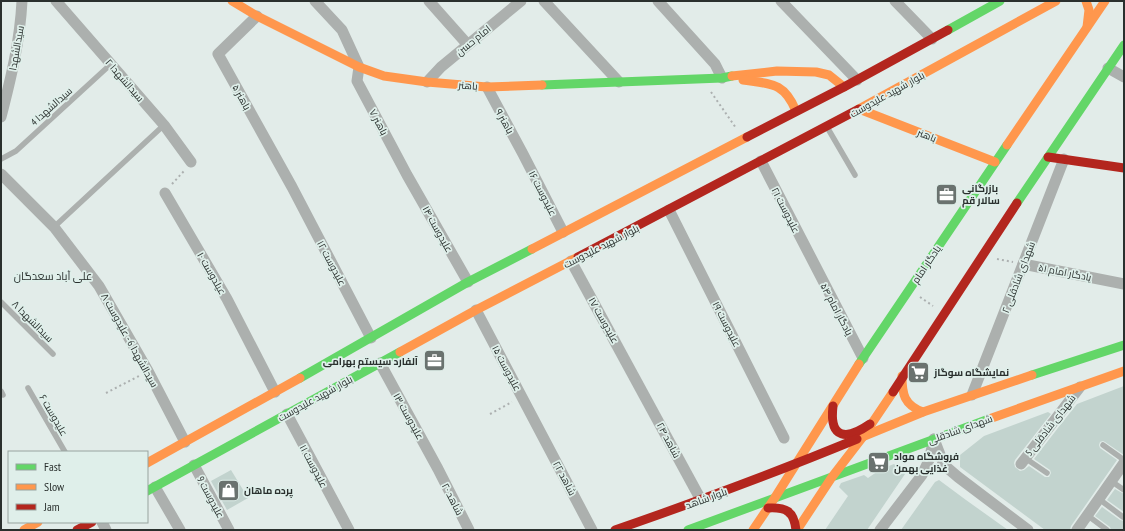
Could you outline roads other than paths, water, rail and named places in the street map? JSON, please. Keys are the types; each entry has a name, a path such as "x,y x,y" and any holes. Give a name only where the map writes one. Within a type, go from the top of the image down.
{"main road":[{"name":"باهنر","path":"232,1 256,16 359,67 384,76 427,82 487,87 722,78 769,72 816,72 829,75 844,87"},
{"path":"148,462 275,392 338,360 372,338 468,282 844,87 1000,1"},
{"name":"بلوار شهید علیدوست","path":"151,489 287,414 347,377 380,363 476,310 762,162 1056,1"},
{"path":"1086,1 1090,5 1087,27"},
{"name":"یادگار امام","path":"753,530 863,358 1105,1"},
{"path":"796,530 832,477 862,438 1124,45"},
{"name":"باهنر","path":"722,78 761,82 783,90 789,97 796,111"},
{"name":"باهنر","path":"859,109 995,162"},
{"path":"1048,157 1124,168"},
{"path":"796,464 923,412 1124,345"},
{"name":"شهدای شادقلی","path":"774,499 934,439 1124,371"},
{"path":"902,376 904,396 909,404 916,410 923,412"},
{"path":"833,406 831,416 833,425 837,432 841,434 849,435 871,424"},
{"name":"بلوار شاهد","path":"615,530 701,500 796,464"},
{"path":"688,530 774,499"},
{"path":"768,508 778,508 790,512 795,519 796,530"},
{"path":"24,530 36,523"},
{"path":"77,530 90,523"},
{"path":"699,526 708,530"}],"street":[{"name":"سیدالشهدا","path":"1,117 13,69 21,21 22,1"},
{"name":"سیدالشهدا ۲","path":"56,1 164,125 191,162"},
{"name":"باهنر ۷","path":"315,1 342,30 359,67 358,81 407,175"},
{"path":"428,1 468,45"},
{"name":"امام حسن","path":"427,82 441,67 522,1"},
{"path":"544,1 619,82"},
{"path":"658,1 715,64 722,78"},
{"path":"781,1 856,80"},
{"path":"895,1 932,39"},
{"name":"باهنر ۵","path":"256,16 218,54 292,187"},
{"path":"1108,68 1124,77"},
{"name":"باهنر ۹","path":"487,87 523,154"},
{"name":"علیدوست ۱۶","path":"523,154 563,232"},
{"name":"شهدای شادقلی ۲","path":"972,395 1064,159"},
{"name":"علیدوست ۲۱","path":"762,162 811,260"},
{"name":"سیدالشهدا 6 - علیدوست ۸","path":"1,174 54,227 99,286 148,371 185,442"},
{"name":"علیدوست ۱۴","path":"407,175 468,282"},
{"name":"علیدوست ۱۲","path":"292,187 372,338"},
{"name":"عیلدوست ۱۰","path":"165,193 227,299 275,392"},
{"name":"علیدوست ۱۹","path":"669,210 784,438"},
{"name":"یادگار امام ۵۴","path":"811,260 863,358"},
{"name":"علیدوست ۱۷","path":"571,261 636,380"},
{"name":"یادگار امام ۵۱","path":"1023,264 1124,284"},
{"name":"علیدوست ۱۵","path":"476,310 538,427"},
{"name":"علیدوست ۱۳","path":"380,363 438,469"},
{"name":"شاهد ۲۴","path":"636,380 701,500"},
{"name":"شهدای شادقلی 5","path":"1023,461 1080,387"},
{"name":"علیدوست ۱۱","path":"287,414 349,530"},
{"name":"شاهد ۲۲","path":"538,427 592,530"},
{"path":"880,530 922,475 929,460 934,439"},
{"path":"934,439 944,465 1028,530"},
{"path":"1077,530 1124,463"},
{"name":"علیدوست 9","path":"194,465 229,530"},
{"name":"شاهد ۲۰","path":"438,469 469,530"},
{"path":"151,489 180,530"}],"lane":[{"name":"سیدالشهدا 4","path":"1,160 16,150 111,63"},
{"path":"54,227 164,125"},
{"path":"827,127 855,175"},
{"name":"سیدالشهدا ۸","path":"1,302 53,354"},
{"name":"علیدوست ۶","path":"28,388 64,451"},
{"path":"1102,445 1124,463"},
{"path":"1023,461 1047,473"},
{"path":"1111,481 1124,490"},
{"path":"1099,499 1123,517"},
{"path":"1087,515 1107,530"}],"place":[{"name":"بازرگانی سالار قم","path":"947,194"},
{"name":"آلفارد سیستم بهرامی","path":"434,361"},
{"name":"نمایشگاه سوگاز","path":"918,372"},
{"name":"فروشگاه مواد غذایی بهمن","path":"879,462"},
{"name":"پرده ماهان","path":"229,490"}],"district":[{"name":"علی آباد سعدگان","path":"53,276"}]}
